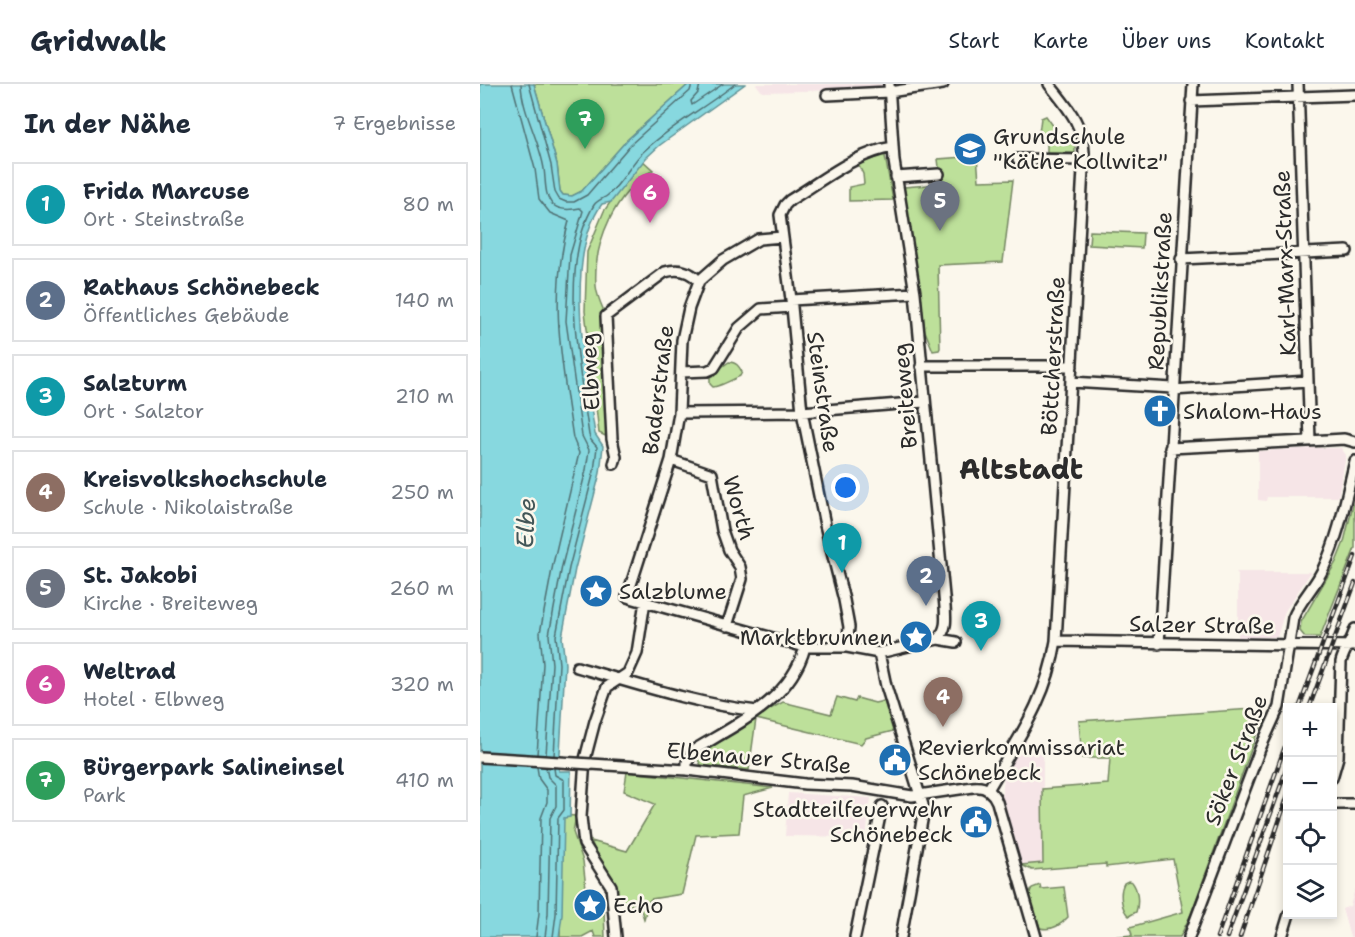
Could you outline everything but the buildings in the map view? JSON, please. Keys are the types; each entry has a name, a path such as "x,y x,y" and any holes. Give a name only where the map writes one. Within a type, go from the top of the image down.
{"street":[{"path":"827,95 943,84"},
{"name":"Böttcherstraße","path":"988,790 1012,754 1042,694 1056,641 1084,143 1080,126 1049,84"},
{"name":"Republikstraße","path":"1159,644 1192,84"},
{"name":"Karl-Marx-Straße","path":"1298,84 1311,441"},
{"name":"Breiteweg","path":"889,88 896,177 915,293 945,626 944,633 938,639"},
{"path":"1191,101 1355,95"},
{"name":"Steinstraße","path":"847,647 849,627 844,600 825,525 802,412 780,212 790,200 847,165 877,151 893,147"},
{"path":"1018,159 1084,160"},
{"path":"896,177 939,174"},
{"path":"699,281 723,261 759,239 782,237"},
{"path":"1181,259 1347,251"},
{"name":"Elbweg","path":"614,464 616,457 612,439 606,316 672,269 689,273 699,281"},
{"name":"Baderstraße","path":"645,601 627,597 671,460 679,413 682,340 689,308 699,281"},
{"path":"681,372 707,372 714,368 739,328 761,309 791,303 915,293"},
{"path":"921,366 1072,366"},
{"path":"1071,382 1173,389 1308,381"},
{"path":"679,413 802,412 924,402"},
{"path":"1170,448 1311,441 1355,442"},
{"name":"Worth","path":"671,460 712,474 722,530 729,550 740,567 741,579 727,626"},
{"name":"Söker Straße","path":"1190,937 1260,749 1279,707 1295,613 1319,578 1334,543 1355,461"},
{"path":"616,937 611,886 584,844 581,817 585,759 607,687 628,673 637,653 645,601 727,626 805,646 847,647 879,653 938,639 956,642"},
{"path":"1337,760 1341,662 1343,655 1351,646 1355,629"},
{"name":"Salzer Straße","path":"1056,641 1351,646"},
{"path":"687,770 687,762 694,750 757,711 783,688 805,646"},
{"path":"879,653 886,686 922,796 924,814 901,937"},
{"path":"577,668 733,708 757,711"},
{"name":"Elbenauer Straße","path":"480,757 687,770 794,783 852,786 912,796 978,786 988,790"},
{"path":"988,790 997,802 1036,937"},
{"path":"1337,804 1355,804"},
{"path":"855,937 882,806"},
{"path":"1282,937 1288,919"}],"shaded area":[{"path":"756,84 884,84 884,89 762,92"},
{"path":"1341,448 1346,455 1338,497 1267,497 1266,501 1258,500 1258,451"},
{"path":"1236,572 1311,572 1285,611 1277,637 1238,637 1238,574"},
{"path":"1024,740 1043,753 1043,864 1017,865 1001,804 1004,777"},
{"path":"788,793 871,798 866,837 785,836"},
{"path":"1355,889 1355,937 1350,937 1342,909 1350,906"}],"green space":[{"path":"534,84 689,84 627,140 582,191 572,196 563,195 560,191 557,164"},
{"path":"1046,116 1062,138 1067,137 1075,141 1075,153 1047,153 1047,135 1039,133 1041,118"},
{"path":"883,155 893,200 849,201 849,187 864,184 863,174 858,164"},
{"path":"977,156 979,181 1013,180 1003,262 938,265 940,348 933,351 925,331 904,187 941,184 938,159"},
{"path":"641,159 653,170 640,180 617,205 603,236 596,269 596,286 606,316 612,439 599,433 585,311 587,252 604,211"},
{"path":"1090,231 1143,233 1142,248 1089,245"},
{"path":"729,362 738,366 742,372 740,376 713,387 710,384 710,375"},
{"path":"1355,496 1355,548 1320,637 1305,637 1300,631 1301,622 1336,562 1344,542"},
{"path":"837,697 855,702 857,698 875,703 884,701 893,731 866,738 861,744 756,719 749,770 701,765 697,758 754,718 783,702 831,714"},
{"path":"1252,709 1252,716 1265,720 1256,736 1191,914 1180,937 1110,937 1132,935 1130,927 1183,912 1173,859 1106,867 1106,864 1032,870 1021,865 1043,863 1042,789 1108,784 1110,758 1082,758 1079,721"},
{"path":"627,772 773,788 743,796 739,833 696,835 682,894 651,899 644,919 640,907 637,908 635,903 626,907 624,904 619,905 612,881 591,841 627,851 655,804 624,791"},
{"path":"562,815 576,816 573,832 583,861 586,888 604,909 605,937 595,937 593,931 582,937 560,937"},
{"path":"1128,881 1134,885 1138,900 1136,912 1129,916 1124,910 1121,896 1122,887"},
{"path":"1040,885 1041,889 1064,887 1068,917 1052,928 1040,928 1029,894 1032,888"}],"water":[{"name":"Elbe","path":"480,84 534,84 557,164 560,191 563,195 572,196 582,191 627,140 689,84 745,84 660,145 646,158 611,202 602,204 590,227 583,254 580,316 583,348 595,434 603,446 600,473 575,569 562,637 565,664 559,771 571,771 570,817 564,818 562,915 559,937 480,937"}],"pier":[{"path":"480,751 563,756 563,768 573,769 480,763"}],"railway":[{"path":"1301,703 1355,556"},
{"path":"1311,703 1355,583"},
{"path":"1217,937 1283,752"},
{"path":"1227,937 1283,779"},
{"path":"1240,937 1283,810"}],"place":[{"name":"Bürgerpark Salineinsel","path":"585,149"},
{"name":"Grundschule \"Käthe Kollwitz\"","path":"970,149"},
{"name":"Weltrad","path":"650,223"},
{"name":"St. Jakobi","path":"940,231"},
{"name":"Shalom-Haus","path":"1160,411"},
{"name":"Frida Marcuse","path":"842,573"},
{"name":"Salzblume","path":"596,591"},
{"name":"Rathaus Schönebeck","path":"926,606"},
{"name":"Marktbrunnen","path":"916,637"},
{"name":"Salzturm","path":"981,651"},
{"name":"Kreisvolkshochschule","path":"943,727"},
{"name":"Revierkommissariat Schönebeck","path":"895,760"},
{"name":"Stadtteilfeuerwehr Schönebeck","path":"976,822"},
{"name":"Echo","path":"590,905"}],"district":[{"name":"Altstadt","path":"1021,469"}]}
